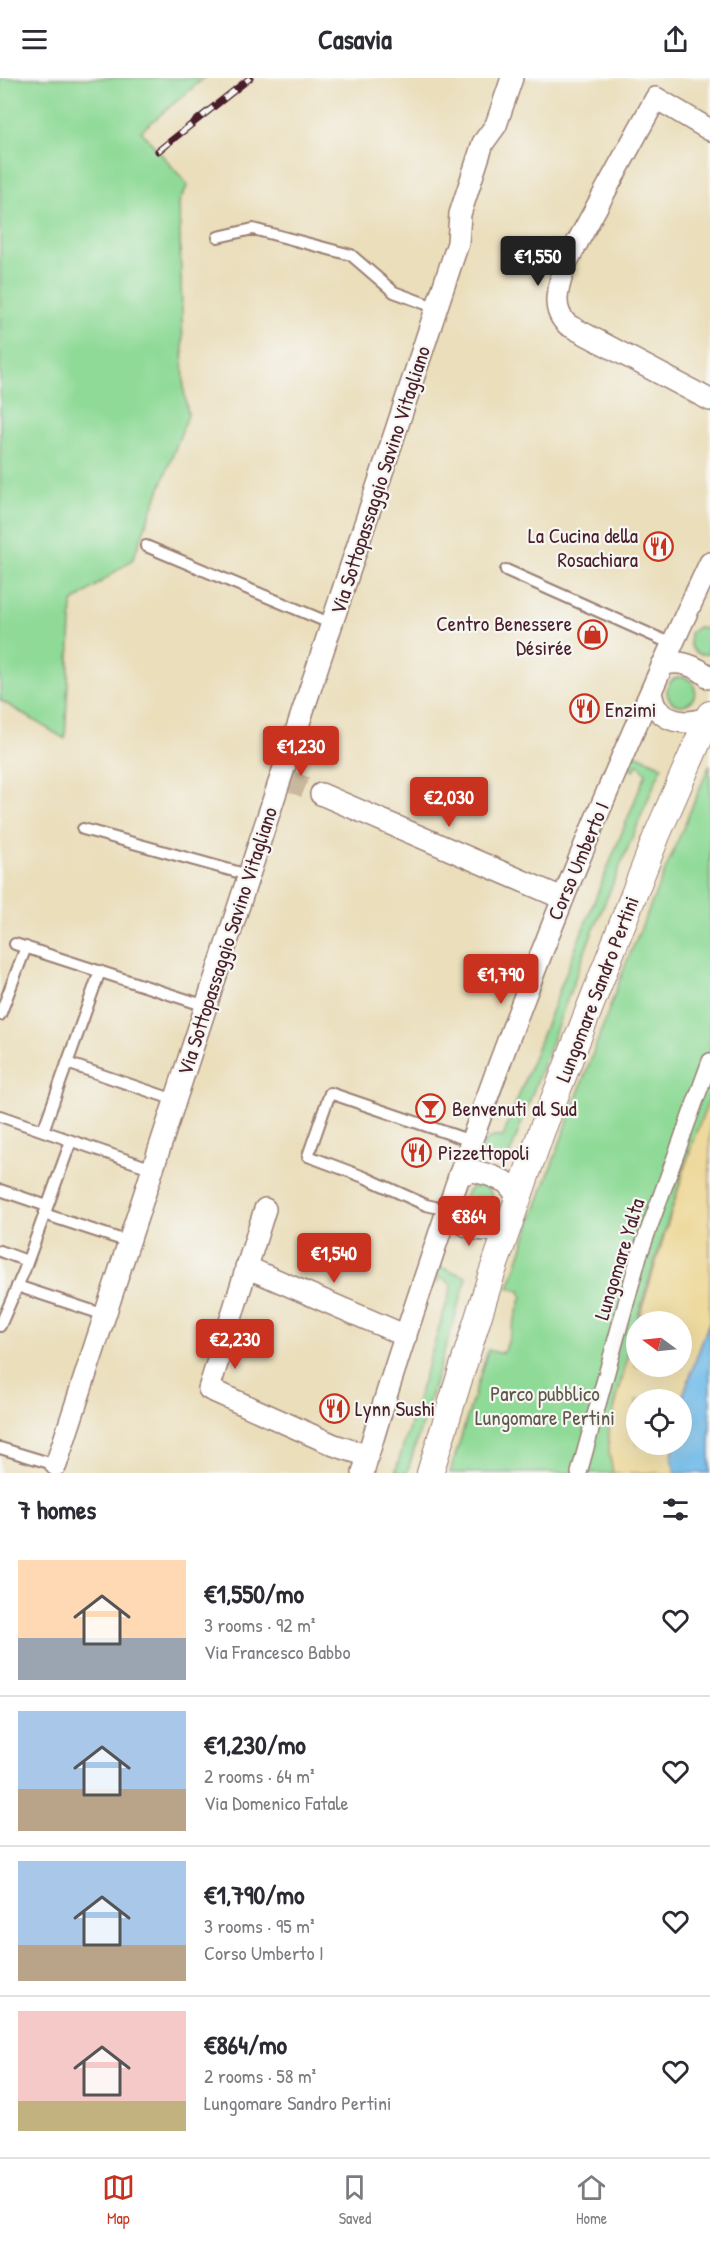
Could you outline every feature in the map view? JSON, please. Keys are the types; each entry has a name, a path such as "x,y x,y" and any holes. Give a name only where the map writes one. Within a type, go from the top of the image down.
{"street":[{"name":"Via Sottopassaggio Savino Vitagliano","path":"56,1465 458,243 460,214 483,143 496,124 512,78"},
{"path":"710,130 656,98 565,264 556,295 560,317 568,324 710,400"},
{"name":"Corso Umberto I","path":"366,1465 459,1175 562,898 662,665 710,563"},
{"path":"662,665 670,662 692,666 702,670 710,678"},
{"path":"651,691 658,710 685,723 694,723 710,715"},
{"name":"Lungomare Sandro Pertini","path":"430,1473 490,1276 542,1130 633,894 710,715"},
{"path":"321,794 562,898"},
{"name":"Lungomare Yalta","path":"579,1473 639,1256 710,1061"},
{"path":"459,1175 474,1171 489,1175 506,1182 519,1197"},
{"path":"265,1209 209,1389 334,1444 366,1465"},
{"path":"447,1210 457,1221 471,1227 490,1231 508,1227"},
{"path":"246,1267 406,1336"}],"lane":[{"path":"218,237 253,229 351,255 394,292 437,308"},
{"path":"146,546 332,624"},
{"path":"507,570 672,644"},
{"path":"83,829 249,875"},
{"path":"0,1015 20,946 206,1006"},
{"path":"43,1131 100,971"},
{"path":"67,1063 175,1100"},
{"path":"447,1210 426,1205 364,1177 308,1156 311,1145 330,1093 471,1141"},
{"path":"0,1116 153,1169"},
{"path":"0,1326 27,1261 71,1141"},
{"path":"0,1190 129,1242"},
{"path":"0,1251 27,1261"},
{"path":"17,1286 105,1315"},
{"path":"0,1448 56,1465"}],"green space":[{"path":"0,78 204,78 141,131 188,185 179,202 184,390 188,415 133,559 72,603 65,739 0,700"},
{"path":"698,627 710,629 708,654 699,654 691,646 690,633"},
{"path":"681,677 691,681 695,691 691,701 681,705 671,701 667,691 671,681"},
{"path":"635,754 662,766 588,943 510,1154 502,1162 491,1161 486,1158 482,1148 490,1138 503,1137 646,773 638,764 633,771 629,767"},
{"name":"Parco pubblico Lungomare Pertini","path":"710,764 710,1098 694,1138 639,1311 626,1311 626,1362 609,1429 609,1451 613,1473 450,1473 488,1350 499,1353 505,1351 522,1296 520,1291 509,1288 625,966"},
{"path":"479,1186 489,1190 493,1200 489,1210 479,1214 469,1210 465,1200 469,1190"},
{"path":"440,1267 467,1277 407,1473 395,1473 452,1285 440,1277 438,1284 435,1280"}],"sand":[{"path":"710,1098 710,1320 692,1370 692,1311 641,1311 694,1138"},
{"path":"626,1365 626,1377 690,1377 685,1389 626,1389 626,1455 672,1455 675,1473 613,1473 609,1451 609,1429"}],"water":[{"path":"710,1320 710,1473 675,1473 672,1457 672,1455 692,1455 692,1389 685,1389 690,1377 692,1377 692,1370"}],"tunnel":[{"path":"286,779 321,794"}],"railway":[{"path":"158,151 250,78"}],"place":[{"name":"La Cucina della Rosachiara","path":"659,547"},
{"name":"Centro Benessere Désirée","path":"593,635"},
{"name":"Enzimi","path":"584,709"},
{"name":"Benvenuti al Sud","path":"431,1108"},
{"name":"Pizzettopoli","path":"417,1152"},
{"name":"Lynn Sushi","path":"334,1408"}]}
